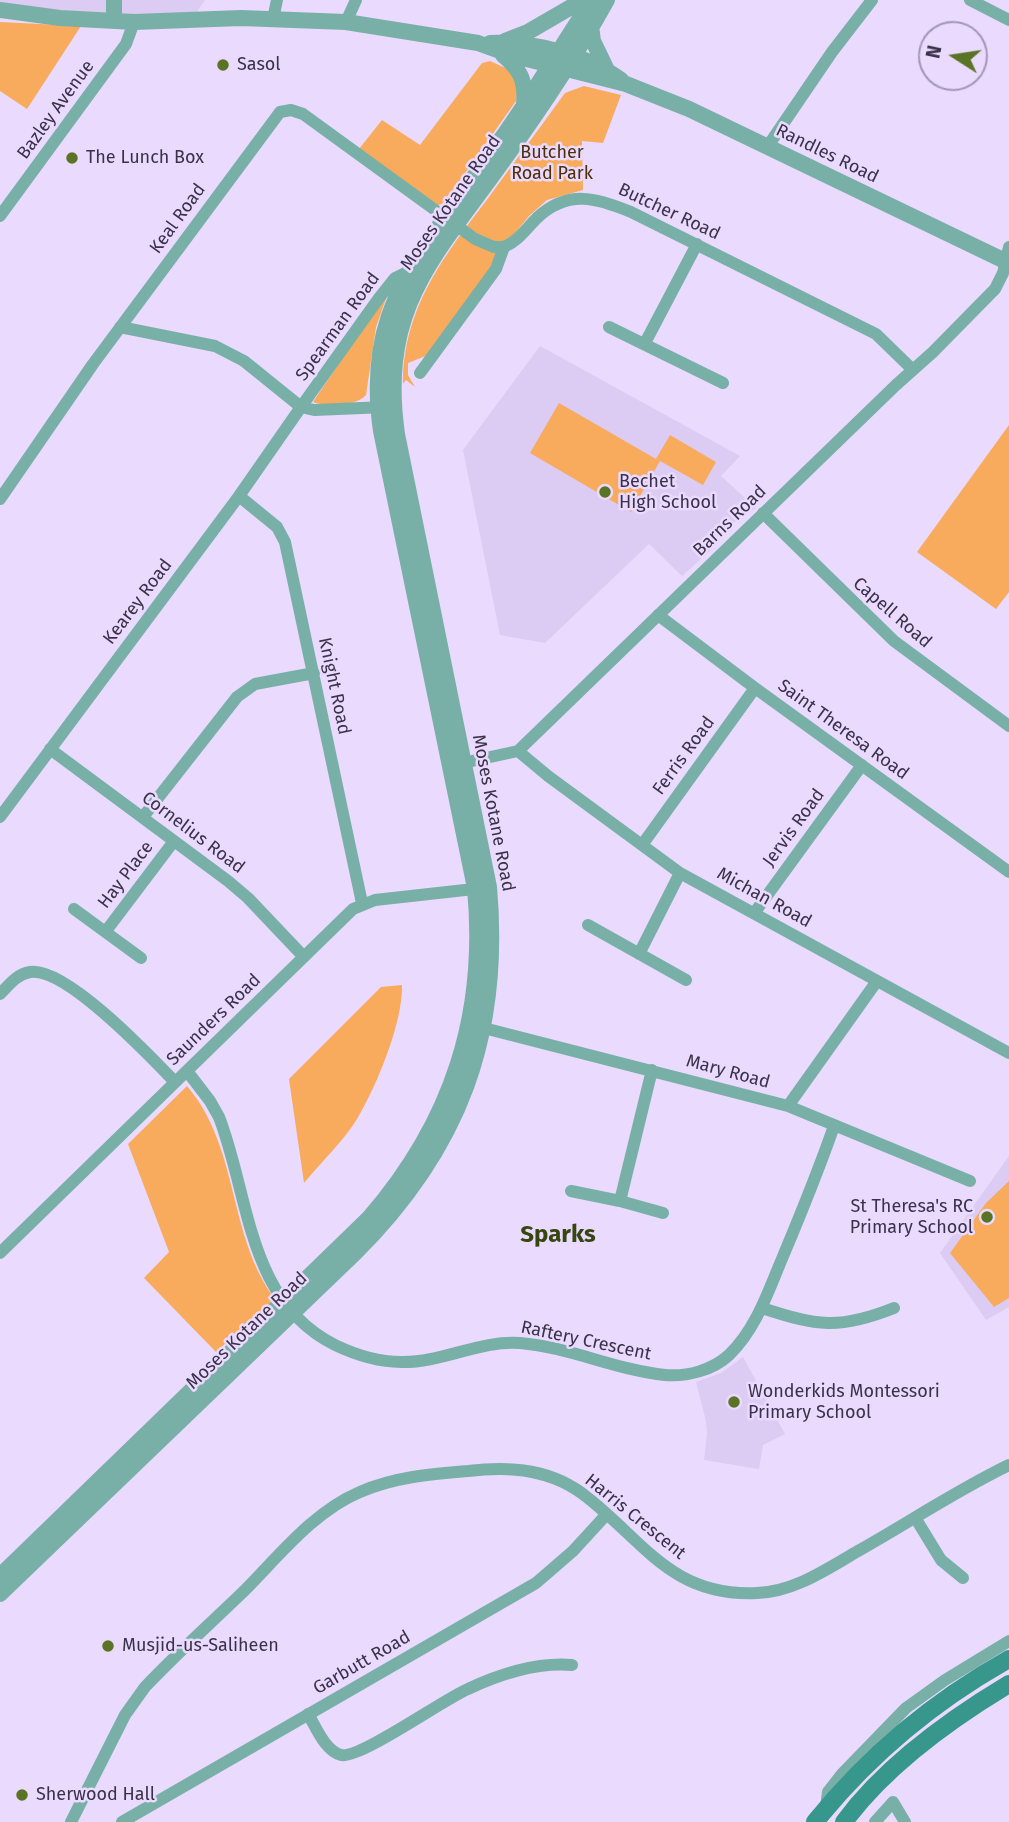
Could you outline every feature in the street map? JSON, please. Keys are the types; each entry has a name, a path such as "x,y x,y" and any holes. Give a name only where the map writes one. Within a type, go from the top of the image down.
{"main road":[{"path":"815,1822 888,1744 921,1716 957,1690 1009,1660"},
{"path":"844,1822 877,1785 928,1740 975,1704 1009,1684"}],"street":[{"path":"114,0 113,12 126,22"},
{"path":"273,19 277,0"},
{"path":"346,22 356,0"},
{"path":"524,107 523,76 499,47 583,0"},
{"name":"Moses Kotane Road","path":"0,1594 83,1506 151,1440 289,1307 391,1215 427,1166 447,1132 468,1084 476,1026 492,968 482,888 386,407 377,380 382,341 391,308 407,272 529,124 592,0"},
{"name":"Moses Kotane Road","path":"386,407 402,321 450,222 524,107 591,26 607,0"},
{"path":"768,146 832,52 872,0"},
{"path":"970,0 1009,20"},
{"name":"Randles Road","path":"0,10 37,16 126,22 273,19 346,22 478,43 561,60 694,111 1008,257"},
{"name":"Bazley Avenue","path":"0,215 126,44 126,22"},
{"path":"591,26 593,41 607,70"},
{"name":"Randles Road","path":"561,60 584,58 626,84"},
{"name":"Keal Road","path":"0,499 120,327 280,111 291,110 303,114 450,222 482,243 504,247"},
{"name":"Butcher Road","path":"420,373 492,276 504,247 515,241 548,209 572,199 586,198 601,200 631,212 876,334 913,370"},
{"path":"645,343 696,244"},
{"name":"Barns Road","path":"517,751 995,289 1008,257"},
{"name":"Spearman Road","path":"301,407 379,298 395,278 407,272"},
{"path":"120,327 229,351 301,407 314,410 386,407"},
{"path":"609,327 723,383"},
{"name":"Kearey Road","path":"0,817 239,496 301,407"},
{"name":"Knight Road","path":"239,496 277,527 285,542 362,903"},
{"name":"Capell Road","path":"763,513 894,641 1009,726"},
{"name":"Saint Theresa Road","path":"658,615 1009,872"},
{"path":"143,817 231,703 246,690 255,684 314,673"},
{"name":"Ferris Road","path":"642,845 755,688"},
{"name":"Cornelius Road","path":"50,749 248,898 304,957"},
{"path":"458,764 517,751"},
{"name":"Michan Road","path":"517,751 680,873 1009,1053"},
{"name":"Jervis Road","path":"755,912 862,765"},
{"name":"Hay Place","path":"106,930 174,841"},
{"path":"639,954 680,873"},
{"name":"Saunders Road","path":"0,1253 345,915 362,903 390,897 482,888"},
{"name":"Hay Place","path":"74,909 141,958"},
{"path":"588,925 686,980"},
{"path":"0,994 26,972 50,975 87,999 175,1082"},
{"path":"788,1107 877,981"},
{"name":"Mary Road","path":"476,1026 788,1107 970,1181"},
{"path":"620,1201 652,1070"},
{"name":"Raftery Crescent","path":"187,1071 211,1101 219,1117 235,1168 251,1236 271,1282 289,1307 310,1329 331,1343 377,1359 418,1361 494,1343 522,1343 634,1369 678,1375 720,1362 744,1338 762,1308 834,1126"},
{"path":"571,1191 663,1213"},
{"path":"762,1308 829,1325 858,1321 894,1308"},
{"name":"Harris Crescent","path":"72,1821 125,1715 145,1687 307,1529 344,1500 388,1482 420,1476 504,1468 530,1471 562,1482 588,1497 655,1561 673,1572 708,1588 760,1593 794,1586 916,1519 983,1477 1009,1465"},
{"name":"Moses Kotane Road","path":"0,1576 83,1506"},
{"name":"Garbutt Road","path":"122,1822 536,1583 573,1551 606,1515"},
{"path":"916,1519 941,1560 963,1578"},
{"path":"826,1808 827,1796 842,1774 906,1708 945,1679 1009,1641"},
{"path":"308,1714 331,1750 340,1755 349,1755 468,1689 542,1664 572,1665"},
{"path":"875,1822 893,1802 905,1822"}],"shaded area":[{"path":"0,0 205,0 192,19 0,10"},
{"name":"Bechet High School","path":"540,346 740,456 721,476 756,508 713,541 710,551 682,576 649,544 545,643 500,635 463,450"},
{"name":"St Theresa's RC Primary School","path":"1009,1156 1009,1307 986,1320 940,1253"},
{"name":"Wonderkids Montessori Primary School","path":"743,1357 785,1434 763,1445 759,1469 704,1460 706,1421 696,1382 721,1373"}],"green space":[{"path":"0,22 81,26 27,109 0,91"},
{"path":"490,61 510,70 518,89 516,101 444,203 436,206 359,149 382,120 420,145 482,63"},
{"name":"Butcher Road Park","path":"584,86 621,95 603,143 582,141 583,190 547,200 529,216 496,256 495,263 428,355 408,363 408,375 415,387 406,380 403,384 410,330 442,261 565,93"},
{"path":"389,290 376,327 366,395 362,399 341,405 313,402"},
{"path":"559,403 656,459 670,435 716,462 703,485 660,461 631,512 530,453"},
{"path":"1009,425 1009,592 996,609 917,552"},
{"path":"402,985 393,1036 380,1073 364,1106 345,1136 304,1183 289,1079 381,987"},
{"path":"187,1086 204,1110 216,1136 248,1247 275,1299 216,1352 144,1278 169,1252 128,1144"},
{"name":"St Theresa's RC Primary School","path":"1009,1181 1009,1298 994,1307 950,1253 986,1203"}],"place":[{"name":"Sasol","path":"223,65"},
{"name":"The Lunch Box","path":"72,158"},
{"name":"Bechet High School","path":"605,492"},
{"name":"St Theresa's RC Primary School","path":"987,1217"},
{"name":"Wonderkids Montessori Primary School","path":"734,1402"},
{"name":"Musjid-us-Saliheen","path":"108,1646"},
{"name":"Sherwood Hall","path":"22,1795"}],"district":[{"name":"Sparks","path":"558,1235"}]}
